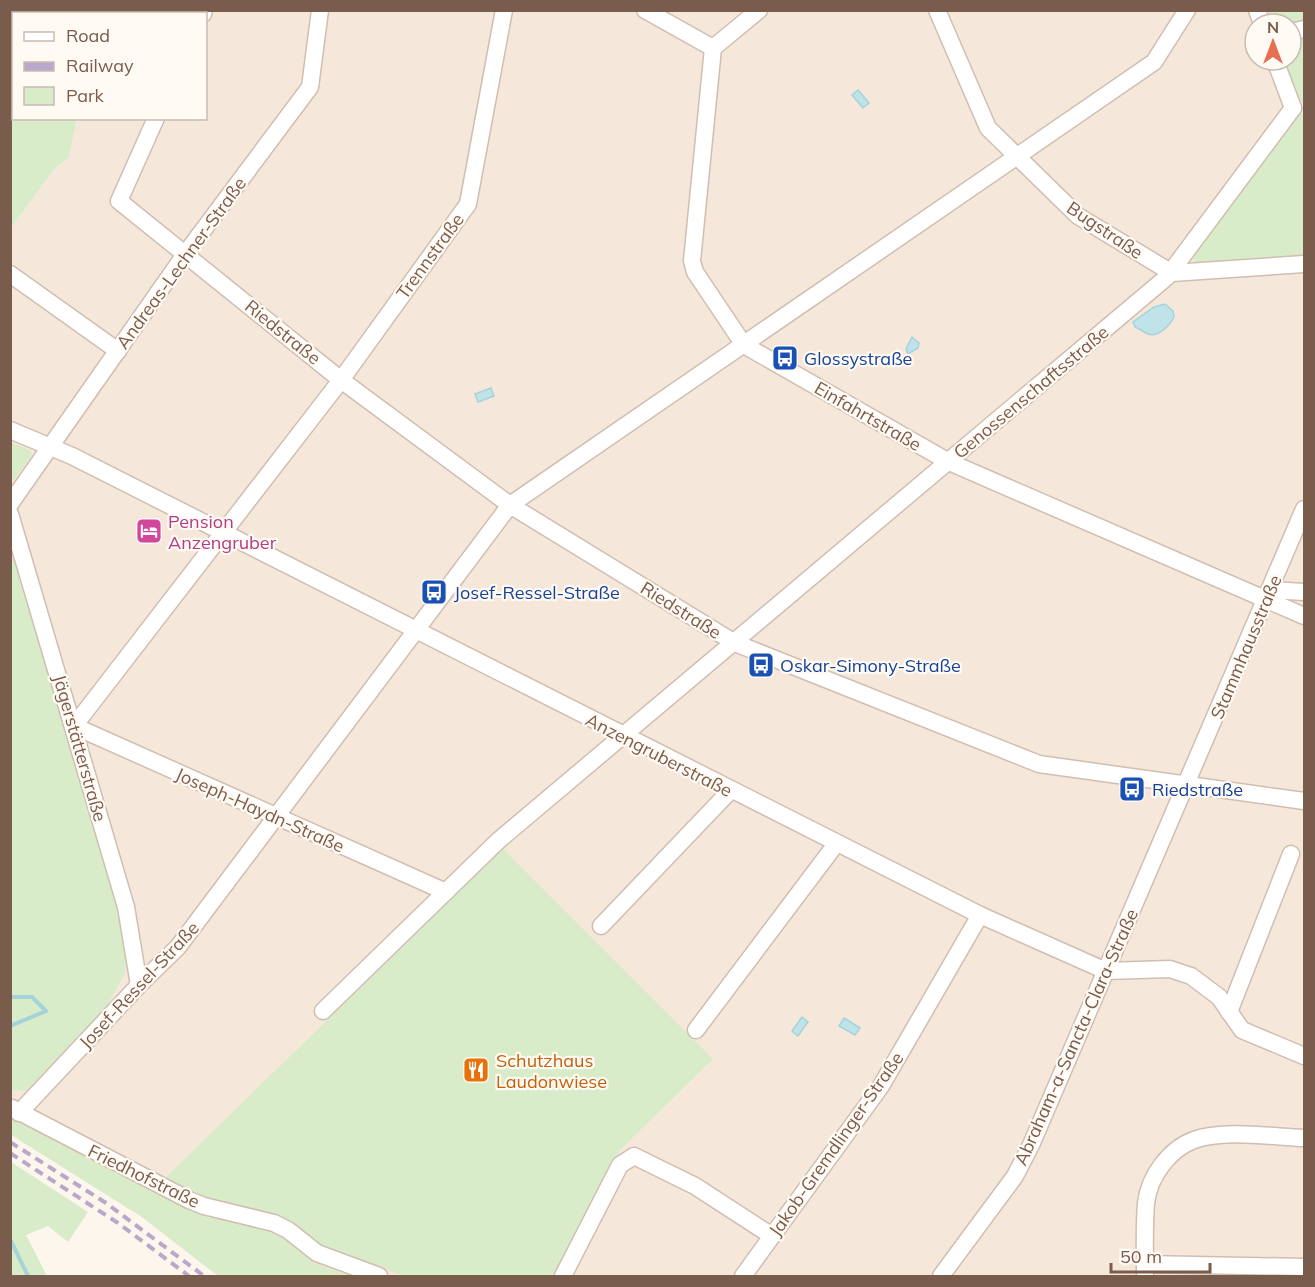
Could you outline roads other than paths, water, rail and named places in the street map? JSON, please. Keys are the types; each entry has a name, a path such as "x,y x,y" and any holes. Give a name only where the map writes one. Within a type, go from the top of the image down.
{"street":[{"name":"Andreas-Lechner-Straße","path":"10,504 186,254 310,87 320,10"},
{"name":"Trennstraße","path":"74,726 341,380 468,204 504,10"},
{"path":"645,10 713,48 759,10"},
{"name":"Bugstraße","path":"937,10 986,124 1074,213 1172,273"},
{"path":"510,505 1156,60 1187,10"},
{"name":"Einfahrtstraße","path":"713,48 692,265 744,345 948,462 1269,595 1305,616"},
{"path":"1281,72 1299,109"},
{"name":"Genossenschaftsstraße","path":"735,643 1172,273 1299,109"},
{"name":"Riedstraße","path":"155,120 119,201 341,380 510,505 735,643 1040,764 1305,801"},
{"path":"1172,273 1305,264"},
{"path":"10,274 118,351"},
{"name":"Anzengruberstraße","path":"10,430 51,447 980,915 1106,971 1156,969 1180,972 1211,989 1230,1012 1236,1024 1249,1034 1305,1056"},
{"name":"Josef-Ressel-Straße","path":"15,1110 178,947 510,505"},
{"name":"Stammhausstraße","path":"1187,784 1305,509"},
{"name":"Jägerstätterstraße","path":"10,514 126,907 139,985"},
{"path":"1269,595 1305,592"},
{"path":"323,1011 500,840 735,643"},
{"name":"Joseph-Haydn-Straße","path":"74,726 275,818 446,892"},
{"name":"Abraham-a-Sancta-Clara-Straße","path":"941,1276 1015,1176 1026,1155 1187,784"},
{"path":"601,926 730,791"},
{"path":"696,1030 836,844"},
{"path":"1230,1012 1291,854"},
{"name":"Jakob-Gremdlinger-Straße","path":"743,1276 881,1086 980,915"},
{"name":"Friedhofstraße","path":"15,1110 197,1203 274,1223 288,1230 317,1253 379,1276"},
{"path":"1305,1138 1223,1136 1204,1138 1194,1140 1170,1156 1154,1176 1146,1201 1145,1270 1305,1267"},
{"path":"563,1276 620,1165 627,1158 641,1157 686,1182 772,1236"}],"water":[{"path":"858,90 869,103 863,108 852,95"},
{"path":"1165,304 1173,311 1174,317 1163,330 1152,335 1135,327 1133,322 1154,307"},
{"path":"912,337 919,343 918,348 908,354 906,349"},
{"path":"491,388 494,396 478,402 475,394"},
{"path":"802,1017 808,1022 798,1036 792,1031"},
{"path":"844,1018 860,1028 855,1035 839,1026"}],"waterway":[{"path":"10,997 32,997 46,1011 10,1026"},
{"path":"10,1239 28,1276"}],"railway":[{"path":"10,1142 106,1203 204,1276"},
{"path":"10,1153 118,1223 189,1276"}],"place":[{"name":"Glossystraße","path":"785,358"},
{"name":"Pension Anzengruber","path":"149,531"},
{"name":"Josef-Ressel-Straße","path":"434,592"},
{"name":"Oskar-Simony-Straße","path":"761,665"},
{"name":"Riedstraße","path":"1132,789"},
{"name":"Schutzhaus Laudonwiese","path":"476,1070"}]}
